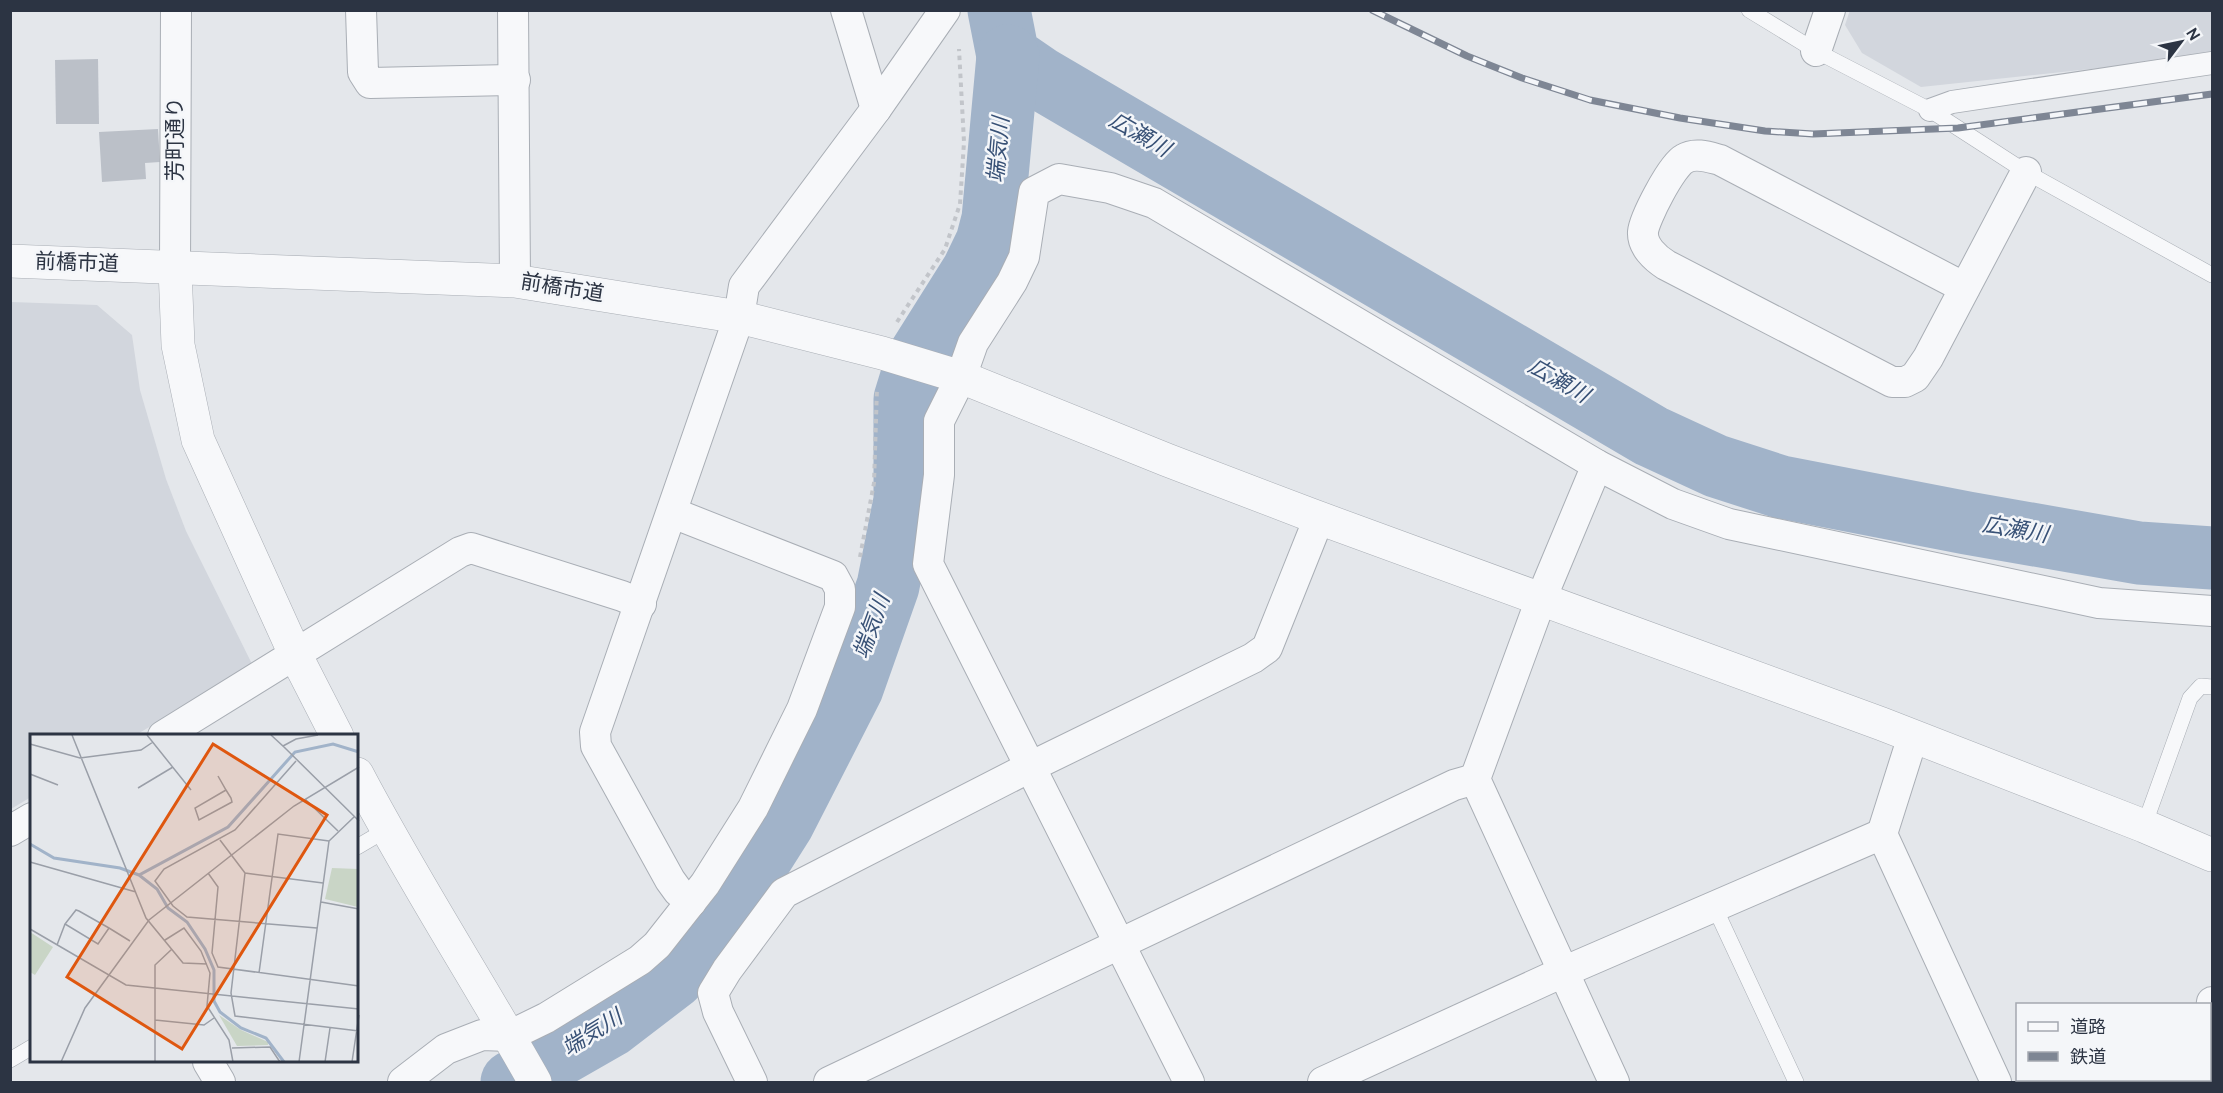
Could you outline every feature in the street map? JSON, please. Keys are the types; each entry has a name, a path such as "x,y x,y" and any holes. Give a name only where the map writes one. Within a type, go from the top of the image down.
{"street":[{"name":"芳町通り","path":"175,268 176,10"},
{"path":"362,10 363,72 370,82 515,80"},
{"path":"513,10 515,281"},
{"path":"846,10 876,108"},
{"path":"692,902 678,891 670,880 596,746 595,732 673,513 739,317 744,286 876,108 945,10"},
{"path":"1816,51 1830,10"},
{"path":"1930,110 1952,102 2212,63"},
{"path":"1965,288 1720,160 1707,156 1682,159 1675,167 1645,222 1642,233 1651,253 1666,265 1892,382 1905,382 1915,376 1928,358 1965,288 2026,172"},
{"path":"1189,1083 928,564 939,475 939,421 961,376 973,343 1012,282 1024,257 1034,192 1059,178 1110,188 1154,203 1596,465 1672,504 1729,524 2099,603 2212,611"},
{"name":"前橋市道","path":"10,261 515,281 739,317 882,353 961,376 1167,460 1913,736 2212,855"},
{"path":"175,268 178,345 198,440 295,654 337,734"},
{"path":"1596,465 1541,599 1474,778 1614,1083"},
{"path":"403,1083 446,1049 482,1035 513,1042 546,1018 640,960 657,945 692,902 753,808 802,709 840,607 840,589 833,576 673,513"},
{"path":"752,1083 718,1012 713,993 727,970 784,893 1030,767 1253,658 1267,648 1319,518"},
{"path":"166,734 460,552 471,548 611,592 641,604"},
{"path":"1913,736 1882,834 1996,1083"},
{"path":"358,776 386,830 513,1042 535,1083"},
{"path":"828,1083 1454,785 1474,778"},
{"path":"10,831 30,819"},
{"path":"1323,1083 1563,972 1882,834"},
{"path":"209,1063 220,1083"}],"lane":[{"path":"1749,10 1816,51 1930,110 2026,172 2212,275"},
{"path":"2144,826 2190,698 2201,686 2212,687"},
{"path":"358,846 386,830"},
{"path":"1714,906 1796,1083"},
{"path":"10,1060 30,1048"}],"path":[{"path":"893,329 945,249 960,204 964,142 959,47"},
{"path":"840,589 853,580 863,549 874,483 877,388"}],"shaded area":[{"path":"1850,10 2212,11 2212,56 1921,87 1862,53 1845,25"},
{"path":"11,302 97,305 132,335 140,390 166,479 186,531 253,666 137,734 30,734 30,798 11,809"}],"building":[{"path":"98,59 99,124 56,124 55,60"},
{"path":"158,129 160,162 145,163 146,179 102,182 99,132"}],"waterway":[{"name":"広瀬川","path":"999,10 1008,56 1040,78 1651,436 1716,466 1781,487 1967,523 2139,553 2212,558"},
{"name":"端気川","path":"512,1082 610,1026 674,977 704,940 783,823 852,688 888,586 905,500 905,399 917,360 973,271 987,242 993,219 1008,56"}],"railway":[{"path":"1372,10 1467,56 1522,78 1590,100 1680,118 1765,131 1813,134 1958,128 2212,94"}]}
